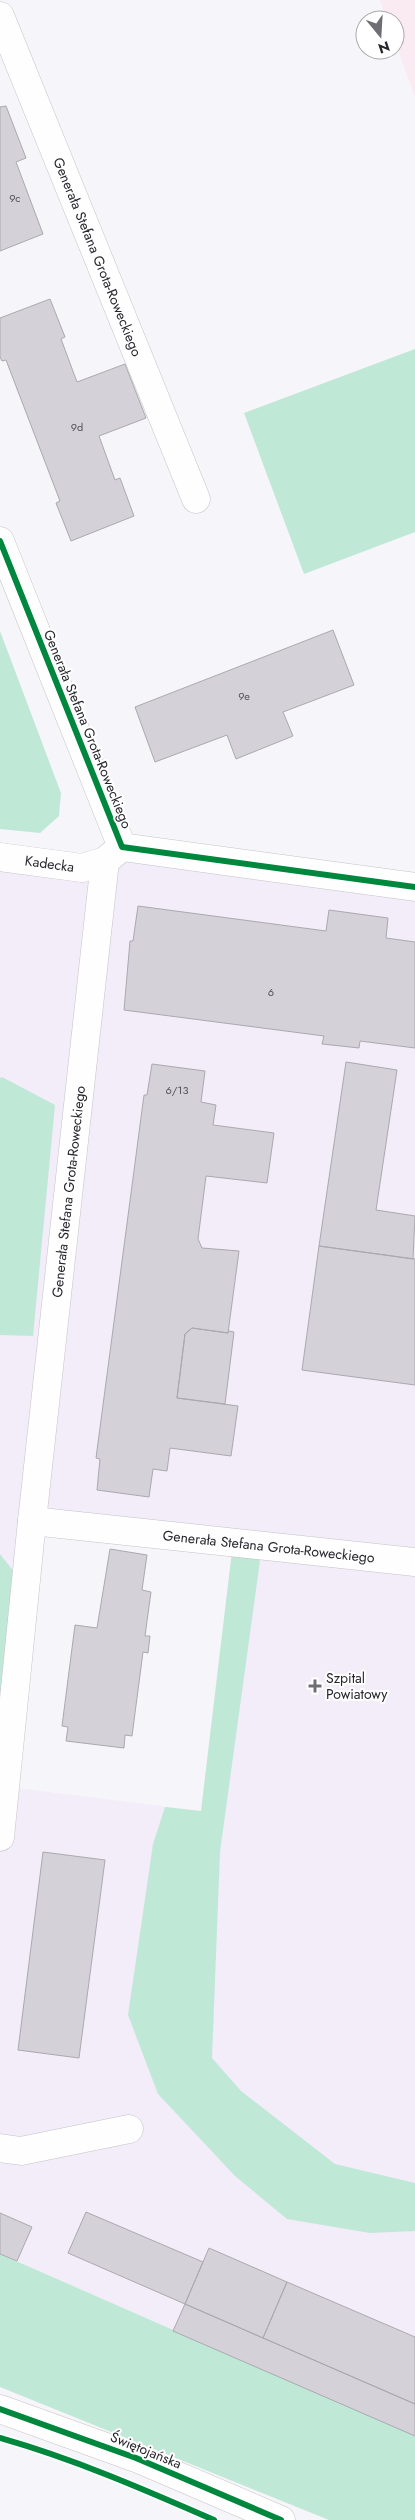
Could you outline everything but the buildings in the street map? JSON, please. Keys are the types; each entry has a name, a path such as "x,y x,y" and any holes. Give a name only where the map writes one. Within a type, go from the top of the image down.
{"street":[{"name":"Generała Stefana Grota-Roweckiego","path":"0,16 196,499"},
{"name":"Generała Stefana Grota-Roweckiego","path":"0,541 114,854 32,1521 0,1837"},
{"name":"Generała Stefana Grota-Roweckiego","path":"114,854 415,887"},
{"name":"Kadecka","path":"0,857 82,868 114,854"},
{"name":"Generała Stefana Grota-Roweckiego","path":"32,1521 415,1562"},
{"path":"0,2148 21,2150 129,2129"},
{"name":"Świętojańska","path":"0,2410 136,2458 281,2520"}],"shaded area":[{"path":"380,0 415,0 415,97 402,60 405,60 405,10 384,10"},
{"name":"Szpital Powiatowy","path":"122,847 415,886 415,2436 0,2254 0,1786 201,1811 233,1543 32,1521 25,1586 0,1583 0,857 82,868"}],"green space":[{"path":"415,349 415,532 304,574 244,413"},
{"path":"0,631 61,793 59,816 40,833 0,829"},
{"path":"2,1077 55,1105 33,1336 0,1335 0,1078"},
{"path":"233,1543 262,1546 220,1852 212,2058 241,2091 335,2164 415,2183 415,2231 370,2233 287,2219 235,2176 158,2094 128,2015 153,1844 165,1807 201,1811"},
{"path":"0,1554 25,1586 0,1837"},
{"path":"0,2254 415,2436 415,2520 329,2520 0,2387"}],"cycle path":[{"path":"0,541 122,847 415,887"},
{"path":"0,2409 136,2458 281,2520"},
{"path":"0,2438 82,2465 214,2520"}],"place":[{"name":"Szpital Powiatowy","path":"315,1686"}]}
